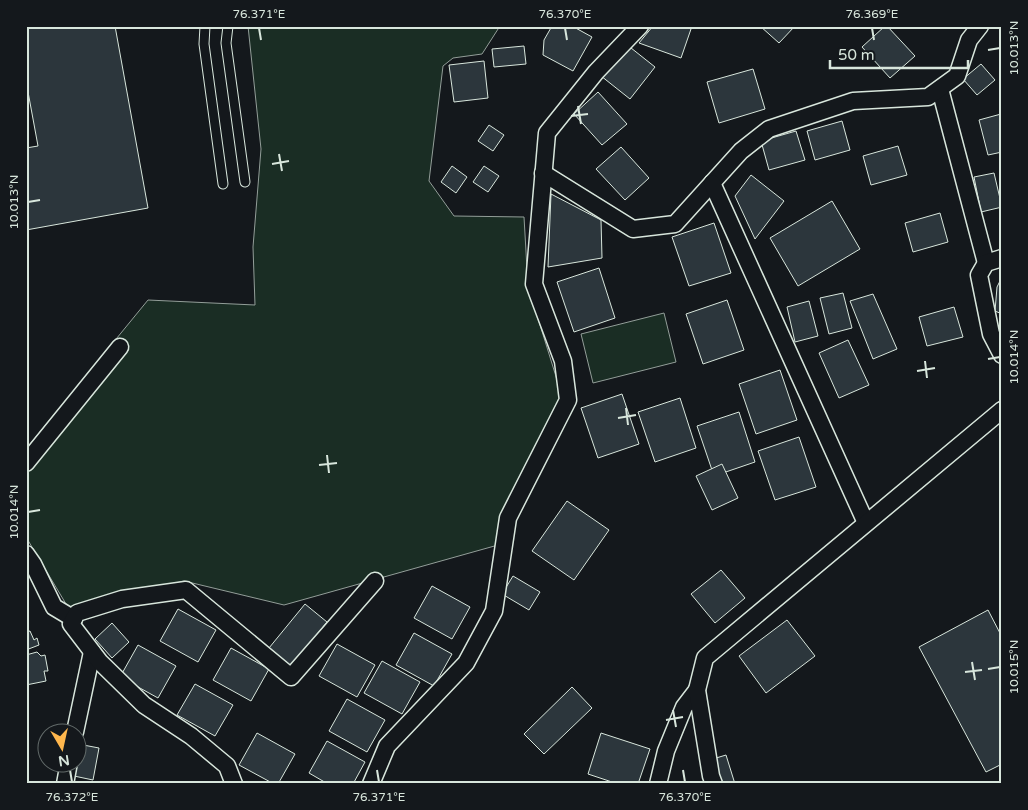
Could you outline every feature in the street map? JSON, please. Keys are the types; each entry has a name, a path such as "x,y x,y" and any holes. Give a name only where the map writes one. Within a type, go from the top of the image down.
{"street":[{"path":"371,784 387,746 466,663 494,611 508,518 568,400 562,361 534,284 547,133 596,72 640,26"},
{"path":"543,173 633,229 675,224 741,151 769,129 853,101 928,97 958,76 969,40 980,26"},
{"path":"940,89 986,263"},
{"path":"712,183 866,523"},
{"path":"1002,258 986,263 979,275 991,334 1002,355"},
{"path":"26,463 120,347"},
{"path":"714,784 711,776 697,690 705,658 1002,410"},
{"path":"26,554 33,564 54,607 74,619"},
{"path":"234,784 228,766 191,736 144,705 100,662 72,624 77,613 122,599 186,590 291,677 376,581"},
{"path":"78,722 92,652"},
{"path":"658,784 666,751 684,707 697,690"}],"lane":[{"path":"205,26 204,44 223,184"},
{"path":"228,26 226,43 245,182"}],"green space":[{"path":"248,26 500,26 482,54 453,58 443,66 429,181 454,216 524,217 528,286 562,396 498,545 284,605 184,581 69,609 26,537 26,449 148,300 255,305 253,247 261,149"},
{"path":"664,313 676,362 593,383 581,334"}],"building":[{"path":"26,26 115,26 148,208 26,230 26,148 38,146 26,81"},
{"path":"552,26 572,26 592,37 573,71 543,55 544,40"},
{"path":"653,26 683,26 691,29 681,58 639,43"},
{"path":"760,26 795,26 779,43"},
{"path":"885,26 915,56 890,78 862,47"},
{"path":"621,40 655,67 630,99 596,72"},
{"path":"524,46 526,64 494,67 492,49"},
{"path":"484,61 488,98 454,102 449,65"},
{"path":"981,64 995,80 977,95 963,79"},
{"path":"753,69 765,109 719,123 707,82"},
{"path":"598,92 627,124 602,145 574,114"},
{"path":"1001,114 1002,152 988,155 979,120"},
{"path":"842,121 850,150 815,160 807,131"},
{"path":"489,125 504,135 493,151 478,141"},
{"path":"796,131 805,160 769,170 761,141"},
{"path":"898,146 907,175 871,185 863,156"},
{"path":"621,147 649,178 625,200 596,169"},
{"path":"452,166 467,177 456,193 441,182"},
{"path":"484,166 499,176 488,192 473,182"},
{"path":"994,173 1002,207 981,212 974,177"},
{"path":"751,175 784,201 755,239 735,196"},
{"path":"551,194 601,220 602,258 548,267"},
{"path":"832,201 860,249 798,286 770,238"},
{"path":"940,213 948,242 913,252 905,223"},
{"path":"714,223 731,273 689,286 672,237"},
{"path":"599,268 615,318 574,332 557,282"},
{"path":"1002,277 1002,314 995,311 997,287"},
{"path":"843,293 852,328 829,334 820,298"},
{"path":"873,294 897,349 873,359 850,301"},
{"path":"727,300 744,350 703,364 686,314"},
{"path":"809,301 818,336 795,342 787,307"},
{"path":"954,307 963,337 927,346 919,317"},
{"path":"848,340 869,385 839,398 819,353"},
{"path":"780,370 797,420 756,434 739,384"},
{"path":"622,394 639,444 598,458 581,408"},
{"path":"680,398 696,448 655,462 638,412"},
{"path":"739,412 755,462 714,476 697,426"},
{"path":"799,437 816,487 775,500 758,451"},
{"path":"722,464 738,498 712,510 696,476"},
{"path":"567,501 609,530 574,580 532,551"},
{"path":"721,570 745,598 715,623 691,594"},
{"path":"513,576 540,592 529,610 502,594"},
{"path":"432,586 470,607 452,639 414,618"},
{"path":"305,604 327,622 291,666 269,648"},
{"path":"178,609 216,630 198,662 160,641"},
{"path":"988,610 1002,637 1002,764 986,772 919,647"},
{"path":"787,620 815,656 766,693 739,656"},
{"path":"112,623 129,642 112,658 95,639"},
{"path":"30,631 34,640 37,638 39,645 26,650 26,632"},
{"path":"414,633 452,654 434,686 396,665"},
{"path":"337,644 375,665 357,697 319,676"},
{"path":"138,645 176,666 158,698 120,677"},
{"path":"231,648 269,669 251,701 213,680"},
{"path":"37,652 41,656 45,655 48,671 44,671 46,681 26,685 26,655"},
{"path":"382,661 420,682 402,714 364,693"},
{"path":"195,684 233,705 215,736 177,715"},
{"path":"572,687 592,708 544,754 524,734"},
{"path":"347,699 385,720 367,752 329,731"},
{"path":"257,733 295,754 278,784 274,784 239,765"},
{"path":"601,733 650,749 638,784 618,784 588,774"},
{"path":"327,741 365,762 353,784 328,784 309,773"},
{"path":"88,746 99,748 93,780 74,776 71,772 88,772"},
{"path":"726,755 735,784 710,784 703,762"}]}
